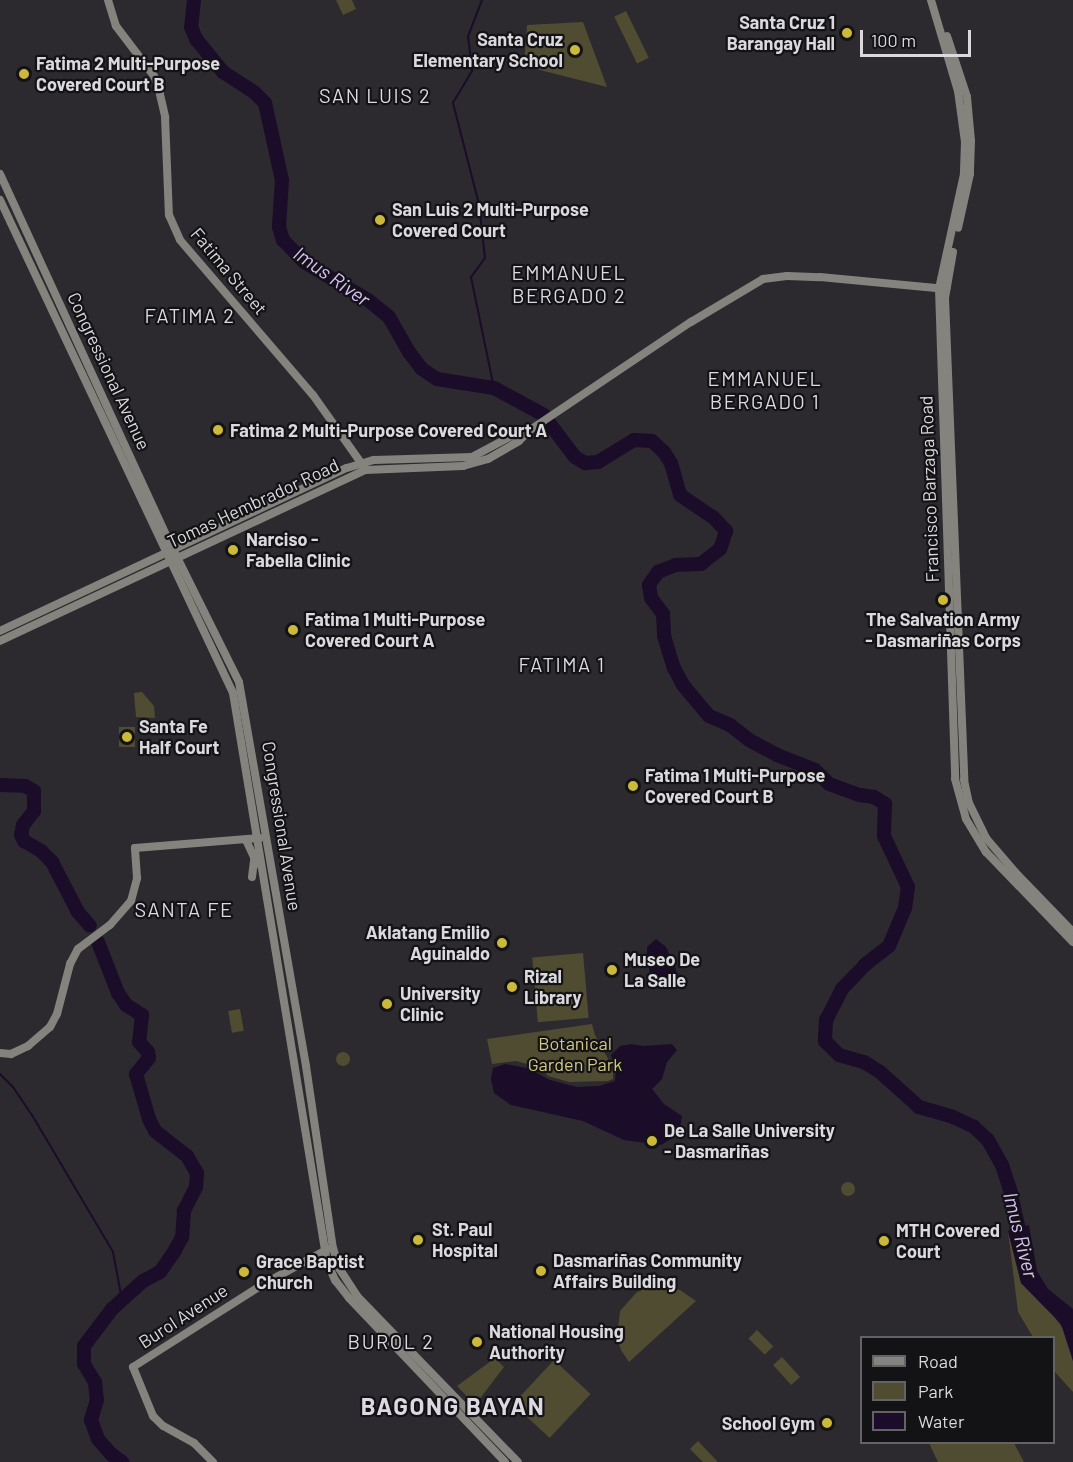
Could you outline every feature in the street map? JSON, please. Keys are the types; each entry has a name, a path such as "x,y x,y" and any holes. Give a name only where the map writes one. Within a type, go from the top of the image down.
{"street":[{"name":"Fatima Street","path":"108,0 116,26 154,76 159,90 165,117 169,215 180,240 313,395 363,466"},
{"name":"Francisco Barzaga Road","path":"931,0 958,91 965,142 964,174 942,289 955,779 966,819 986,852 1073,942"},
{"name":"Francisco Barzaga Road","path":"936,0 967,97 972,153 942,289 958,592 960,731 965,788 986,838 1015,873 1073,932"},
{"name":"Congressional Avenue","path":"0,174 171,555 179,579 233,693 251,839 262,876 335,1280 349,1298 505,1462"},
{"path":"1,203 12,200"},
{"name":"Congressional Avenue","path":"1,203 171,555 239,682 306,1066 328,1249 352,1290 518,1462"},
{"name":"Tomas Hembrador Road","path":"0,631 363,466 473,464 519,441 529,431 691,322 763,279 787,276 820,277 942,289"},
{"name":"Tomas Hembrador Road","path":"0,640 157,566 171,555"},
{"path":"157,566 164,566 179,579"},
{"path":"0,1053 11,1054 28,1046 50,1027 57,1014 70,964 78,949 123,912 130,901 137,878 135,848 266,837"},
{"path":"251,839 254,858 252,877"},
{"path":"254,858 262,876"},
{"name":"Burol Avenue","path":"213,1462 194,1443 163,1426 153,1416 133,1367 260,1286 328,1249"}],"green space":[{"path":"336,0 352,0 356,9 343,15"},
{"path":"626,11 649,58 637,63 614,17"},
{"path":"583,22 607,87 524,66 527,25"},
{"path":"142,692 154,706 155,718 136,717 134,693"},
{"name":"Santa Fe Half Court","path":"119,727 135,727 135,747 119,747"},
{"path":"583,953 589,1018 538,1022 532,957"},
{"path":"240,1009 244,1031 232,1033 228,1011"},
{"name":"Botanical Garden Park","path":"592,1024 595,1035 613,1068 613,1079 608,1081 569,1082 548,1076 539,1067 516,1061 492,1064 487,1039"},
{"path":"343,1052 348,1054 350,1059 348,1064 343,1066 338,1064 336,1059 338,1054"},
{"path":"848,1182 853,1184 855,1189 853,1194 848,1196 843,1194 841,1189 843,1184"},
{"path":"1008,1231 1021,1283 1053,1315 1066,1333 1073,1361 1073,1392 1055,1372 1055,1336 1032,1336 1018,1312"},
{"path":"663,1286 680,1290 696,1301 629,1362 621,1350 617,1337 620,1311 637,1292 649,1287"},
{"path":"757,1330 773,1346 765,1355 749,1338"},
{"path":"782,1357 800,1377 791,1385 773,1365"},
{"path":"495,1358 504,1367 475,1405 457,1386"},
{"path":"554,1360 591,1394 550,1438 513,1404"},
{"path":"698,1441 717,1462 703,1462 690,1449"},
{"path":"929,1444 1015,1444 1024,1462 938,1462"}],"water":[{"path":"656,939 666,947 676,969 676,975 670,979 650,973 647,947"},
{"path":"631,1044 644,1046 672,1044 677,1050 667,1062 662,1079 652,1089 664,1104 682,1116 679,1134 661,1145 624,1140 583,1121 511,1105 494,1093 491,1079 493,1068 505,1064 527,1068 550,1080 577,1087 599,1086 615,1081 616,1069 611,1055 620,1046"},
{"path":"1029,1225 1037,1271 1048,1289 1073,1309 1073,1361 1061,1324 1021,1283 1008,1231"}],"waterway":[{"name":"Imus River","path":"194,0 191,27 196,39 223,72 255,93 265,103 282,180 279,227 283,240 304,262 368,300 389,317 409,352 422,369 437,379 494,388 544,415"},
{"path":"482,0 468,36 472,71 453,103 479,204 485,258 471,277 494,388"},
{"name":"Imus River","path":"550,424 575,457 585,463 598,462 634,440 652,441 664,452 671,463 680,495 714,518 726,531 720,549 701,564 676,565 658,572 649,585 651,598 663,614 664,636 674,668 683,685 709,716 730,725 749,740 777,755 815,770 829,784 860,795 874,797 885,804 884,836 908,887 905,908 889,946 865,965 842,989 826,1020 825,1041 839,1055 864,1062 880,1072 919,1107 953,1117 974,1127 988,1140 1002,1165 1010,1189 1022,1244"},
{"path":"0,785 25,786 34,791 34,811 23,825 21,835 24,841 41,851 52,862 78,912 90,926"},
{"path":"98,942 118,993 126,1005 142,1015 139,1042 148,1052 149,1058 136,1074 149,1119 155,1131 187,1156 197,1173 196,1187 184,1211 182,1237 174,1252 160,1272 143,1281 112,1309 84,1346 84,1364 95,1382 97,1400 91,1420 98,1439 111,1454 122,1462"},
{"path":"0,1074 13,1087 32,1115 113,1252 122,1300"}],"place":[{"name":"Santa Cruz 1 Barangay Hall","path":"847,33"},
{"name":"Santa Cruz Elementary School","path":"575,50"},
{"name":"Fatima 2 Multi-Purpose Covered Court B","path":"24,74"},
{"name":"San Luis 2 Multi-Purpose Covered Court","path":"380,220"},
{"name":"Fatima 2 Multi-Purpose Covered Court A","path":"218,430"},
{"name":"Narciso - Fabella Clinic","path":"233,550"},
{"name":"The Salvation Army - Dasmariñas Corps","path":"943,600"},
{"name":"Fatima 1 Multi-Purpose Covered Court A","path":"293,630"},
{"name":"Santa Fe Half Court","path":"127,737"},
{"name":"Fatima 1 Multi-Purpose Covered Court B","path":"633,786"},
{"name":"Aklatang Emilio Aguinaldo","path":"502,943"},
{"name":"Museo De La Salle","path":"612,970"},
{"name":"Rizal Library","path":"512,987"},
{"name":"University Clinic","path":"387,1004"},
{"name":"De La Salle University - Dasmariñas","path":"652,1141"},
{"name":"St. Paul Hospital","path":"418,1240"},
{"name":"MTH Covered Court","path":"884,1241"},
{"name":"Dasmariñas Community Affairs Building","path":"541,1271"},
{"name":"Grace Baptist Church","path":"244,1272"},
{"name":"National Housing Authority","path":"477,1342"},
{"name":"School Gym","path":"827,1423"}],"district":[{"name":"SAN LUIS 2","path":"375,95"},
{"name":"EMMANUEL BERGADO 2","path":"569,284"},
{"name":"FATIMA 2","path":"190,315"},
{"name":"EMMANUEL BERGADO 1","path":"765,390"},
{"name":"FATIMA 1","path":"562,664"},
{"name":"SANTA FE","path":"184,909"},
{"name":"BUROL 2","path":"391,1341"},
{"name":"BAGONG BAYAN","path":"453,1406"}]}
